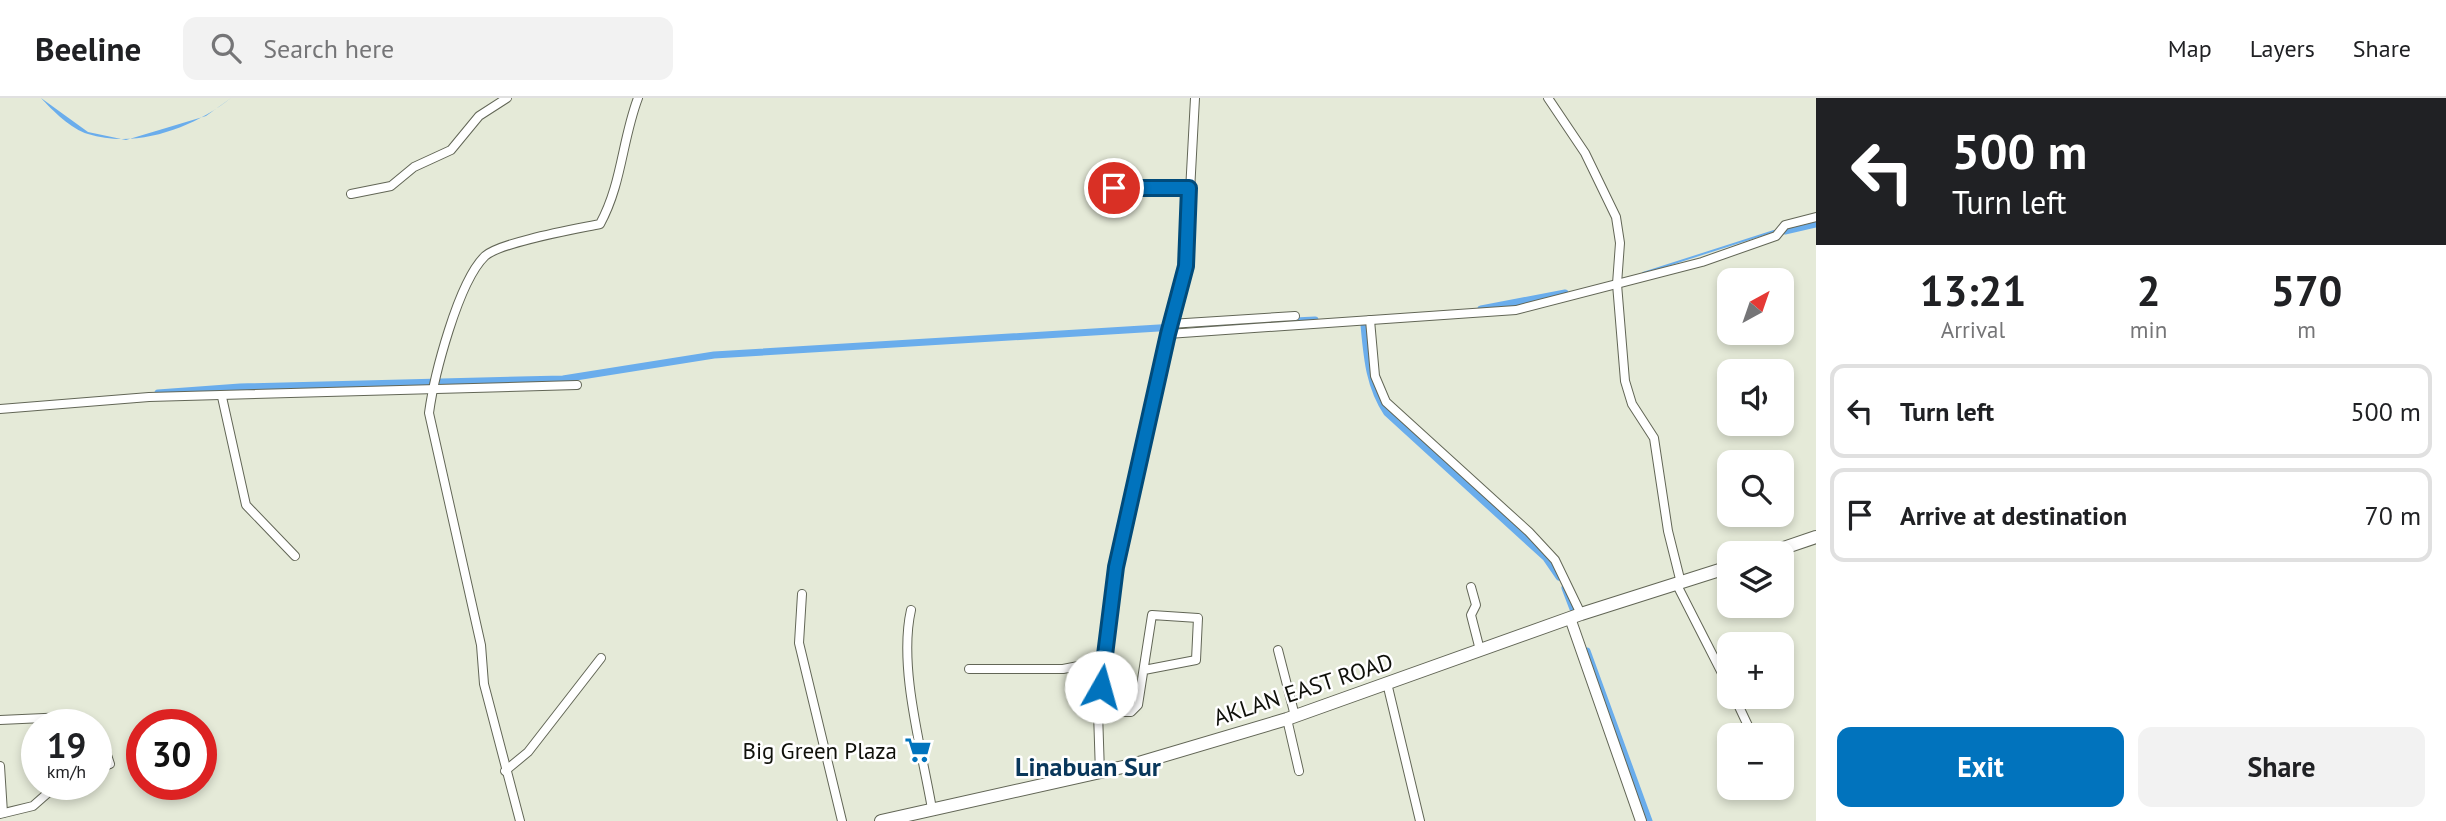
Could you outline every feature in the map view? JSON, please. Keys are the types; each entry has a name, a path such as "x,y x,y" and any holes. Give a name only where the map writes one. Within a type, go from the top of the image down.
{"main road":[{"path":"1794,544 1816,537"},
{"name":"AKLAN EAST ROAD","path":"881,821 1100,773 1291,718 1575,616 1717,571"}],"street":[{"path":"351,194 391,186 414,167 451,150 479,116 507,98"},
{"path":"520,821 484,684 481,645 429,413 433,386 470,278 486,255 564,231 600,224 614,198 627,130 638,98"},
{"path":"1100,773 1098,712 1116,567 1169,328 1186,266 1195,98"},
{"path":"1548,98 1585,153 1616,217 1620,243 1616,284 1625,381 1632,404 1654,438 1679,584 1717,662"},
{"path":"1114,188 1189,188"},
{"path":"1169,328 1370,320 1516,310 1702,262 1776,236 1785,225 1816,217"},
{"path":"1169,328 1295,316"},
{"path":"1370,320 1375,376 1386,402 1529,532 1555,560 1641,821"},
{"path":"0,409 149,397 222,397 433,386 577,386"},
{"path":"222,397 246,505 295,556"},
{"path":"1471,587 1476,605 1471,615 1480,650"},
{"path":"802,594 799,643 842,821"},
{"path":"911,610 905,634 932,809"},
{"path":"1098,712 1134,710 1144,670 1152,615 1198,618 1196,660 1144,670"},
{"path":"1278,650 1299,771"},
{"path":"505,771 528,752 601,658"},
{"path":"969,669 1063,669 1104,661"},
{"path":"1387,683 1420,821"},
{"path":"0,720 21,720"},
{"path":"0,766 1,813 33,806 40,800"}],"water":[{"path":"41,98 88,132 119,139 82,132 63,119"},
{"path":"201,117 164,133 131,138"}],"waterway":[{"path":"1785,231 1816,224"},
{"path":"1643,273 1774,231"},
{"path":"1481,309 1565,293"},
{"path":"1198,326 1315,320"},
{"path":"1364,325 1373,382 1387,413 1546,558 1559,577"},
{"path":"158,393 240,387 563,379 714,355 1175,327"},
{"path":"1565,588 1573,609"},
{"path":"1587,651 1649,821"}],"place":[{"name":"Big Green Plaza","path":"918,750"}],"district":[{"name":"Linabuan Sur","path":"1088,766"}],"route":[{"path":"1101,687 1116,567 1168,334 1186,266 1189,188 1114,188"}]}
